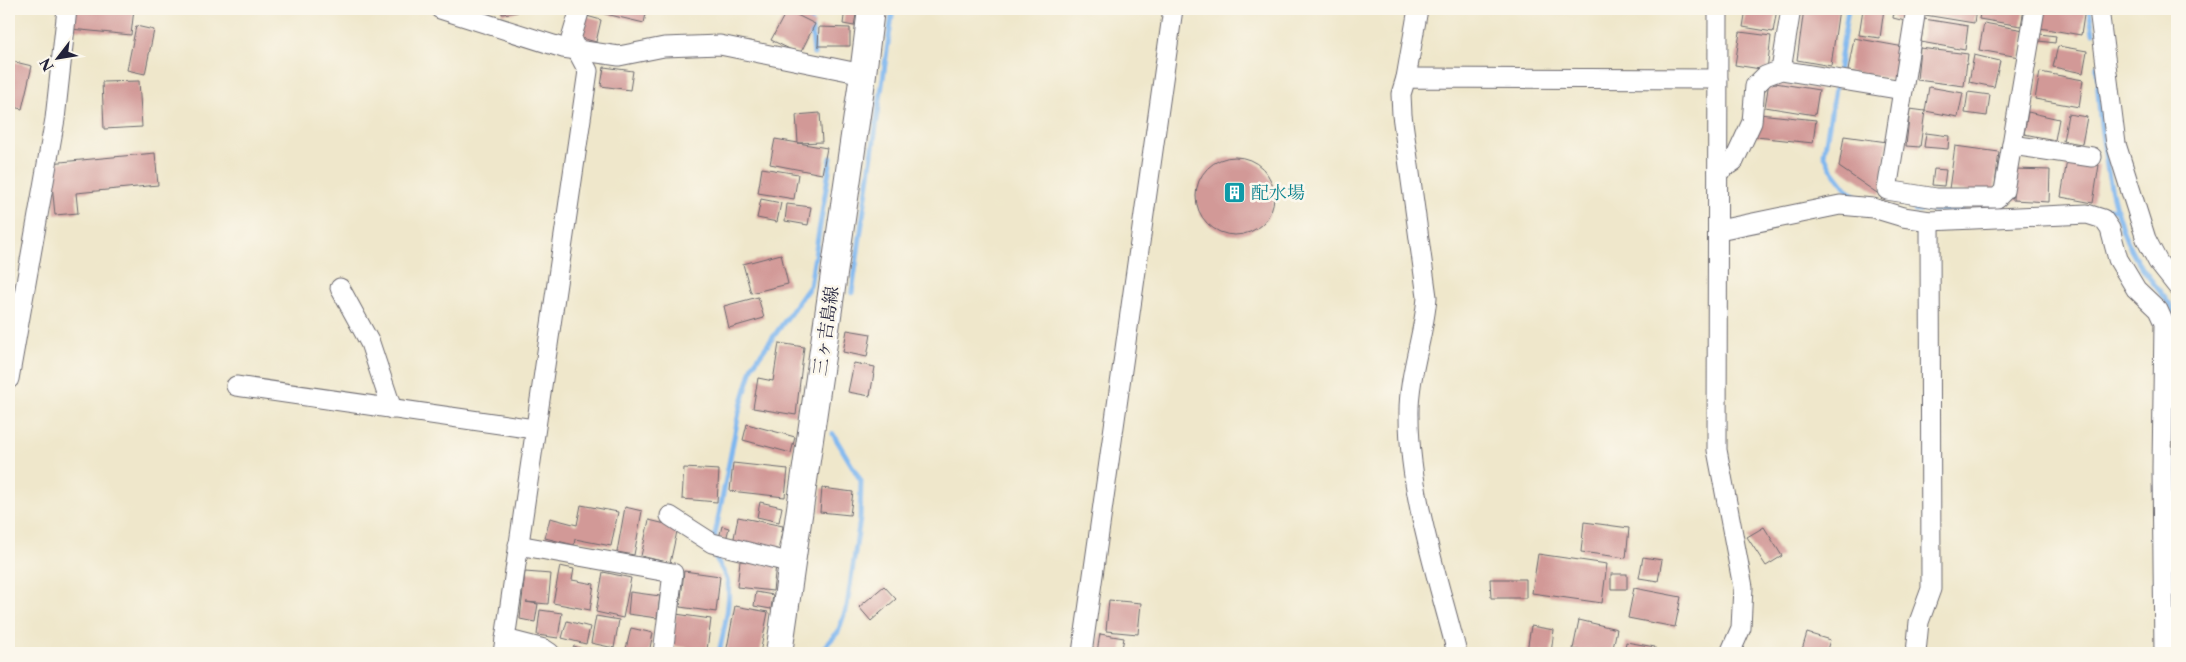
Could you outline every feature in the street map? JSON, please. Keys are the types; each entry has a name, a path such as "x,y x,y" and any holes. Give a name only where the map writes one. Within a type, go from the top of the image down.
{"main road":[{"name":"三ヶ吉島線","path":"779,653 871,9"}],"street":[{"path":"9,379 55,119 67,9"},
{"path":"440,9 563,48 579,51 619,56 664,47 720,45 863,74"},
{"path":"550,653 544,649 504,646 534,429 588,71 571,38 580,9"},
{"path":"1082,653 1173,9"},
{"path":"1418,9 1406,78 1401,94 1402,115 1427,297 1425,320 1412,374 1408,417 1418,503 1457,653"},
{"path":"1718,9 1719,230 1717,450 1743,587 1740,628 1730,653"},
{"path":"1781,70 1791,9"},
{"path":"1916,9 1887,190 1936,198 1996,198 2004,191 2035,9"},
{"path":"2099,9 2116,144 2146,239 2158,262 2177,286"},
{"path":"1718,172 1734,160 1752,122 1755,86 1766,76 1781,70 1903,90"},
{"path":"1406,78 1718,79"},
{"path":"2012,145 2092,156"},
{"path":"1719,230 1840,206 1873,208 1903,217 1930,221 2086,214 2103,219 2110,229 2118,259 2122,266 2136,289 2158,310 2164,323 2162,468 2164,653"},
{"path":"1916,653 1919,622 1931,589 1930,221"},
{"path":"340,288 370,343 392,408"},
{"path":"236,386 534,429"},
{"path":"670,516 712,543 792,563"},
{"path":"518,545 673,573 662,653"}],"building":[{"path":"73,9 134,9 131,35 71,29"},
{"path":"502,9 518,9 518,12 502,14"},
{"path":"593,9 647,9 644,23 593,11"},
{"path":"845,9 857,9 854,26 843,24"},
{"path":"1746,9 1777,9 1773,32 1743,27"},
{"path":"1804,9 1839,9 1831,66 1797,60"},
{"path":"1863,9 1884,9 1880,38 1859,35"},
{"path":"1926,9 1976,9 1974,23 1925,15"},
{"path":"1981,9 2024,9 2021,26 1979,19"},
{"path":"2044,9 2085,9 2081,35 2040,28"},
{"path":"787,10 815,24 800,54 771,40"},
{"path":"1894,11 1906,14 1905,21 1893,18"},
{"path":"583,15 601,20 596,42 578,37"},
{"path":"1924,19 1968,26 1965,50 1921,42"},
{"path":"1984,23 2024,30 2019,57 1979,50"},
{"path":"136,26 154,30 145,74 127,70"},
{"path":"819,27 850,28 850,46 818,46"},
{"path":"1740,32 1771,36 1767,70 1735,65"},
{"path":"2040,34 2056,36 2055,43 2039,41"},
{"path":"1854,38 1904,47 1898,80 1848,71"},
{"path":"2058,46 2087,51 2083,73 2053,67"},
{"path":"1920,48 1968,54 1964,86 1917,80"},
{"path":"1974,55 2000,61 1994,87 1969,82"},
{"path":"11,61 32,66 22,109 9,106"},
{"path":"604,67 633,71 630,90 601,86"},
{"path":"2040,72 2083,80 2079,107 2035,99"},
{"path":"139,81 142,127 104,129 102,82"},
{"path":"1769,82 1819,90 1815,115 1765,107"},
{"path":"1929,87 1963,93 1958,117 1925,111"},
{"path":"1968,92 1990,95 1987,116 1965,113"},
{"path":"1910,109 1925,111 1920,147 1906,146"},
{"path":"2028,112 2059,119 2055,140 2024,134"},
{"path":"820,113 822,142 798,143 796,115"},
{"path":"1759,114 1816,120 1813,143 1756,137"},
{"path":"2068,114 2087,117 2082,144 2063,141"},
{"path":"1926,133 1949,136 1948,149 1924,147"},
{"path":"1844,136 1887,142 1880,195 1839,167"},
{"path":"775,139 827,148 822,174 770,164"},
{"path":"1955,146 1999,152 1994,194 1949,189"},
{"path":"155,153 158,185 76,193 78,213 55,215 50,163"},
{"name":"配水場","path":"1235,157 1250,160 1263,168 1271,181 1274,196 1271,211 1263,224 1250,232 1235,235 1220,232 1207,224 1199,211 1196,196 1199,181 1207,168 1220,160"},
{"path":"2067,160 2099,165 2093,203 2061,197"},
{"path":"762,168 798,174 794,199 758,193"},
{"path":"1934,169 1946,170 1944,186 1932,185"},
{"path":"2014,169 2050,170 2049,202 2013,200"},
{"path":"761,199 781,203 777,222 757,218"},
{"path":"787,204 811,207 808,225 785,221"},
{"path":"781,254 788,284 751,293 743,264"},
{"path":"758,297 764,318 729,328 724,306"},
{"path":"847,330 871,334 867,357 843,352"},
{"path":"779,343 804,347 796,415 753,408 758,378 773,381"},
{"path":"854,363 875,367 870,396 848,392"},
{"path":"747,424 795,437 791,453 743,440"},
{"path":"733,463 788,469 785,497 730,491"},
{"path":"684,468 719,470 717,502 682,499"},
{"path":"822,488 853,492 850,515 820,512"},
{"path":"760,502 782,507 779,522 757,517"},
{"path":"581,505 618,512 611,546 575,539 574,545 545,538 550,518 577,525"},
{"path":"625,507 642,511 634,555 617,552"},
{"path":"738,517 783,526 778,551 733,543"},
{"path":"649,520 678,527 670,563 641,556"},
{"path":"1584,522 1629,528 1626,558 1581,552"},
{"path":"722,526 729,528 726,540 719,538"},
{"path":"1764,527 1782,556 1766,566 1747,537"},
{"path":"1538,554 1607,564 1602,603 1532,593"},
{"path":"1643,557 1662,560 1658,581 1639,578"},
{"path":"740,561 776,565 773,591 737,587"},
{"path":"560,566 574,569 572,580 594,584 590,610 553,603"},
{"path":"684,571 720,576 716,612 680,607"},
{"path":"525,572 551,574 548,604 526,602 538,604 535,622 520,619"},
{"path":"603,572 631,578 623,618 596,612"},
{"path":"1611,574 1627,574 1627,589 1611,589"},
{"path":"1490,579 1526,579 1526,598 1491,598"},
{"path":"884,586 896,599 871,621 859,607"},
{"path":"1634,588 1681,597 1675,627 1628,618"},
{"path":"630,592 660,596 657,618 628,614"},
{"path":"756,592 773,595 771,609 754,606"},
{"path":"1109,600 1141,603 1138,634 1106,631"},
{"path":"735,606 768,612 760,653 726,653"},
{"path":"540,610 562,613 558,638 537,635"},
{"path":"676,614 711,619 707,650 672,646"},
{"path":"596,616 619,620 614,648 591,643"},
{"path":"1579,620 1617,629 1612,653 1592,653 1573,649"},
{"path":"567,621 590,627 586,644 562,638"},
{"path":"1531,626 1554,630 1551,653 1527,651"},
{"path":"631,628 653,633 649,653 625,653"},
{"path":"1807,633 1830,640 1826,653 1801,653"},
{"path":"1100,634 1124,638 1121,653 1097,652"},
{"path":"1626,642 1655,647 1654,653 1624,653"},
{"path":"574,646 588,651 587,653 571,653"}],"waterway":[{"path":"810,9 814,54"},
{"path":"852,293 893,9"},
{"path":"1838,75 1848,9"},
{"path":"2089,9 2093,33"},
{"path":"2097,66 2103,138 2118,216 2135,257 2177,316"},
{"path":"1836,83 1824,154 1830,167 1849,192 1863,200"},
{"path":"714,540 739,412 753,365 810,286 831,158"},
{"path":"2095,209 2117,209"},
{"path":"1915,210 1962,210"},
{"path":"819,653 838,632 847,606 860,519 861,481 833,434"},
{"path":"714,548 716,558 727,579 729,592 719,653"}],"place":[{"name":"配水場","path":"1235,193"}]}
